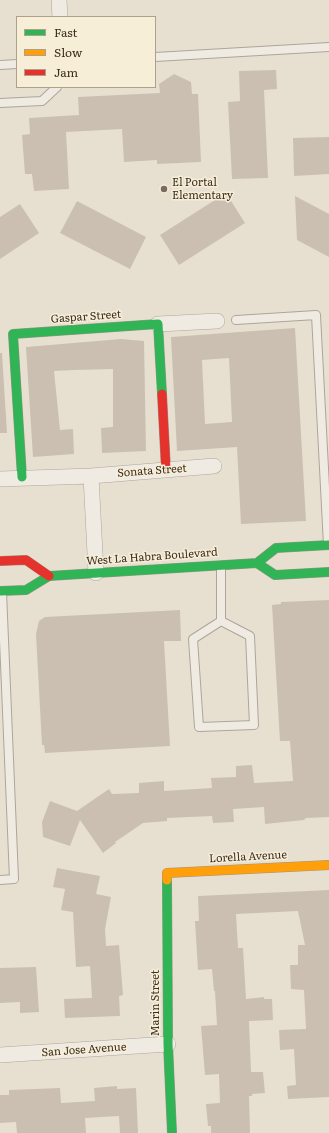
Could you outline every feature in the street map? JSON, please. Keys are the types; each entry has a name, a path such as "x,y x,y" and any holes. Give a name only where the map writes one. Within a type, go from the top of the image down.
{"street":[{"path":"60,0 60,16"},
{"path":"166,470 158,324 217,321"},
{"name":"Gaspar Street","path":"22,477 6,334 158,324"},
{"name":"Sonata Street","path":"0,478 91,476 214,466"},
{"path":"91,476 96,573"},
{"path":"329,545 276,548 257,563 275,575 329,572"},
{"path":"0,561 26,560 49,576"},
{"name":"West La Habra Boulevard","path":"1,591 26,590 49,576 257,563"},
{"name":"Lorella Avenue","path":"167,873 329,865"},
{"name":"Marin Street","path":"167,873 168,1044 172,1133"},
{"name":"San Jose Avenue","path":"0,1055 168,1044"}],"lane":[{"path":"156,56 329,47"},
{"path":"0,65 16,64"},
{"path":"0,102 42,101 56,88"},
{"path":"236,320 316,315 329,545"},
{"path":"221,565 221,621"},
{"path":"0,880 14,879 1,591"},
{"path":"221,621 250,636 254,725 198,726 193,639 221,621"}],"building":[{"path":"276,70 277,89 264,90 268,178 232,179 228,102 240,101 239,71"},
{"path":"174,74 191,82 192,94 198,94 201,162 157,164 157,160 124,162 122,129 66,132 69,189 34,191 32,174 25,174 22,135 30,134 29,118 79,115 78,97 160,93 159,84"},
{"path":"329,137 329,174 294,176 293,138"},
{"path":"226,193 245,223 179,265 160,235"},
{"path":"295,196 329,214 329,257 297,240"},
{"path":"77,201 146,237 130,269 60,233"},
{"path":"20,204 39,233 0,259 0,217"},
{"path":"295,328 306,521 241,524 237,447 177,451 171,337","holes":["229,358 232,422 205,424 202,360"]},
{"path":"121,339 144,341 146,451 102,453 101,428 113,427 113,369 54,371 60,430 73,429 74,454 33,457 26,347"},
{"path":"0,353 2,353 7,433 0,433"},
{"path":"329,600 329,817 306,818 304,820 265,824 264,807 233,809 234,822 213,823 212,816 167,818 167,821 143,823 115,842 116,843 103,853 80,820 70,846 43,837 42,822 50,801 77,811 109,789 112,794 139,793 139,783 164,781 164,791 212,788 211,778 236,777 236,766 252,765 254,783 293,781 290,741 280,741 272,605 281,604 281,602"},
{"path":"180,610 181,641 164,641 170,746 45,753 44,745 42,745 36,634 39,621 45,617"},
{"path":"57,868 100,876 96,894 111,897 105,929 106,946 119,945 123,995 119,996 120,1016 65,1018 64,999 92,998 90,966 76,967 73,912 61,910 65,889 53,887"},
{"path":"329,890 329,1097 288,1099 287,1086 296,1085 294,1049 280,1050 279,1030 306,1029 304,990 291,989 290,965 298,965 298,945 305,945 298,911 236,914 238,948 243,948 246,999 264,997 264,999 272,999 273,1020 249,1021 251,1072 263,1072 265,1093 252,1094 252,1096 249,1096 250,1133 211,1133 211,1126 208,1126 206,1104 220,1103 219,1074 205,1075 201,1026 217,1025 212,969 198,970 195,921 199,921 198,896"},
{"path":"36,967 39,1012 20,1013 20,1002 0,1003 0,968"},
{"path":"117,1086 117,1089 136,1088 138,1133 120,1133 119,1116 85,1118 86,1133 17,1133 16,1122 0,1123 0,1095 9,1095 9,1090 60,1088 61,1103 95,1101 94,1088"}],"traffic: fast":[{"path":"22,477 13,334 158,324 162,394"},
{"path":"0,591 26,590 49,576 257,563 276,548 329,545"},
{"path":"257,563 275,575 329,572"},
{"path":"167,880 168,1044 172,1133"}],"traffic: slow":[{"path":"167,880 167,873 329,865"}],"traffic: jam":[{"path":"162,394 166,470"},
{"path":"0,561 26,560 49,576"}],"place":[{"name":"El Portal Elementary","path":"164,189"}]}
